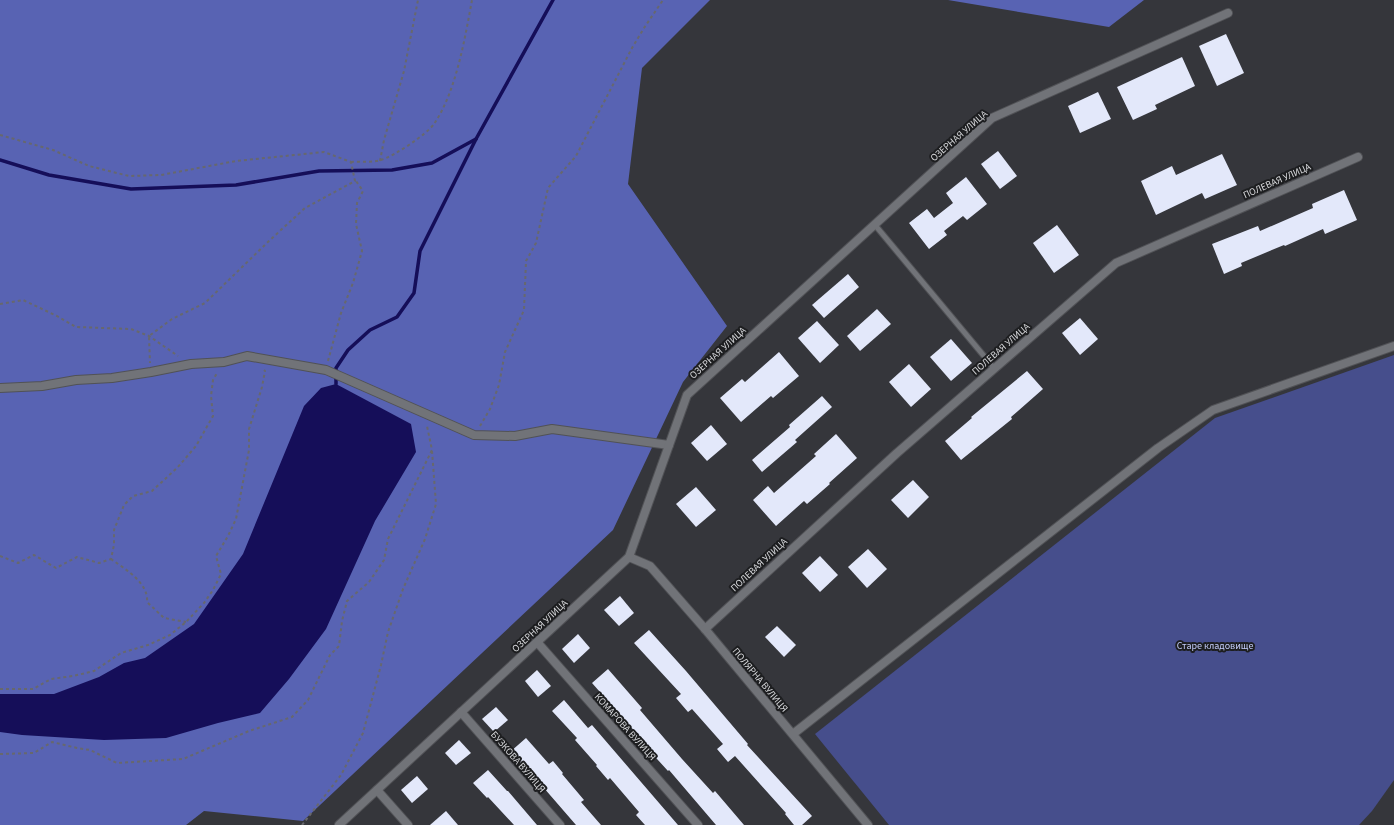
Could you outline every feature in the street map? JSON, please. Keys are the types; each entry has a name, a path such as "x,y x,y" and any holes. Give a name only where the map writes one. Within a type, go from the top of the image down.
{"street":[{"name":"ОЗЕРНАЯ УЛИЦА","path":"339,825 629,557 687,394 992,118 1228,13"},
{"name":"ПОЛЕВАЯ УЛИЦА","path":"704,629 891,458 1116,263 1358,157"},
{"path":"793,734 1158,448 1212,410 1394,346"},
{"path":"0,388 42,386 76,380 112,378 191,364 224,362 247,356 326,370 474,435 516,436 552,429 669,445"},
{"name":"ПОЛЯРНА ВУЛИЦЯ","path":"629,557 650,566 793,734 868,825"},
{"name":"КОМАРОВА ВУЛИЦЯ","path":"537,642 698,825"},
{"name":"БУЗКОВА ВУЛИЦЯ","path":"461,712 560,825"},
{"path":"377,790 408,825"}],"lane":[{"path":"875,224 994,368"}],"path":[{"path":"380,161 384,140 404,71 418,0"},
{"path":"0,135 54,150 89,166 129,176 161,175 236,161 324,152 351,162 380,161 406,148 433,125 451,91 466,32 472,0"},
{"path":"474,435 490,409 499,385 505,352 524,310 526,261 536,243 548,188 576,156 632,48 663,0"},
{"path":"326,370 362,251 356,224 357,203 363,191 355,181 351,162"},
{"path":"149,336 172,319 205,303 270,240 306,208 355,181"},
{"path":"0,304 23,300 58,316 76,327 132,329 149,336 191,364"},
{"path":"149,336 151,372"},
{"path":"0,689 33,689 51,679 94,671 121,653 148,645 170,635 186,622 204,603 222,574 216,556 236,519 249,450 249,429 262,388 265,371 247,356"},
{"path":"111,559 114,545 114,530 124,505 133,496 152,491 177,468 196,446 210,422 213,416 211,396 213,380 224,362"},
{"path":"302,825 341,775 363,733 388,632 403,589 424,540 436,504 432,450 425,414"},
{"path":"0,754 34,753 52,742 90,750 117,763 183,759 249,731 292,717 308,700 330,655 339,646 342,621 347,601 369,582 384,560 388,539 432,450"},
{"path":"0,556 18,564 34,555 56,568 77,557 99,563 111,559"},
{"path":"111,559 141,583 147,595 146,602 164,618 186,622"}],"green space":[{"name":"Старе кладовище","path":"1394,355 1394,780 1372,811 1359,825 889,825 815,734 1215,418"}],"shaded area":[{"path":"0,0 710,0 642,68 628,184 727,326 683,382 613,530 303,821 204,811 186,825 0,825"},
{"path":"948,0 1144,0 1109,27"},
{"path":"336,384 411,424 416,452 375,521 326,629 289,679 260,713 166,738 104,740 22,735 0,732 0,694 54,694 99,677 124,663 145,658 194,624 243,554 304,406 321,388"}],"building":[{"path":"1226,34 1244,73 1217,86 1199,46"},
{"path":"1182,57 1195,86 1155,105 1157,109 1133,120 1117,87"},
{"path":"1098,92 1111,119 1080,133 1068,106"},
{"path":"998,151 1017,176 1000,189 981,164"},
{"path":"1222,154 1237,185 1205,199 1202,193 1156,215 1141,181 1172,166 1176,175"},
{"path":"966,177 987,204 967,220 963,216 944,231 947,235 929,249 909,223 927,209 934,218 953,203 946,193"},
{"path":"1344,190 1357,220 1325,234 1323,229 1241,263 1242,266 1224,274 1212,244 1258,226 1260,231 1313,208 1312,204"},
{"path":"1057,225 1079,255 1054,273 1033,243"},
{"path":"848,274 859,287 824,318 812,305"},
{"path":"877,309 891,324 860,351 847,336"},
{"path":"1080,318 1098,339 1080,355 1062,333"},
{"path":"817,321 839,345 820,363 798,338"},
{"path":"951,339 972,363 951,381 930,357"},
{"path":"779,352 799,376 773,398 771,396 741,422 720,398 742,379 745,382"},
{"path":"909,364 931,389 911,407 889,382"},
{"path":"1027,371 1043,389 1011,417 1012,419 961,460 945,441 972,418 971,417"},
{"path":"822,396 832,407 795,440 797,442 762,472 752,460 790,427 789,425"},
{"path":"711,425 727,444 707,461 691,443"},
{"path":"836,434 857,458 807,504 804,501 776,526 753,500 768,486 774,493 816,456 814,454"},
{"path":"913,480 929,497 908,518 891,500"},
{"path":"696,487 716,510 696,527 676,504"},
{"path":"868,549 887,569 867,588 848,567"},
{"path":"820,556 838,575 820,592 802,573"},
{"path":"620,596 634,613 619,626 604,610"},
{"path":"777,626 796,645 784,657 765,637"},
{"path":"649,630 686,671 748,744 747,745 812,816 802,825 794,825 785,814 786,813 735,756 728,762 717,749 723,744 692,709 688,712 676,698 681,694 634,643"},
{"path":"578,634 590,648 574,663 562,649"},
{"path":"608,669 642,708 640,710 682,759 713,793 715,791 744,825 716,825 669,770 668,771 637,737 638,735 592,683"},
{"path":"537,670 551,686 538,697 525,681"},
{"path":"564,700 588,728 592,725 678,825 645,825 636,815 639,812 610,778 608,780 575,740 577,738 552,711"},
{"path":"496,707 508,720 494,732 482,719"},
{"path":"526,738 549,764 553,761 584,800 581,802 601,825 576,825 524,765 522,766 510,752"},
{"path":"459,740 471,753 456,765 445,753"},
{"path":"488,770 537,825 514,825 473,783"},
{"path":"417,776 428,789 412,803 401,790"},
{"path":"446,811 458,825 430,825"}],"waterway":[{"path":"336,384 336,368 348,350 370,330 397,317 414,293 420,251 476,139 553,0"},
{"path":"0,160 49,175 131,189 236,185 319,171 392,170 432,163 476,139"}]}
